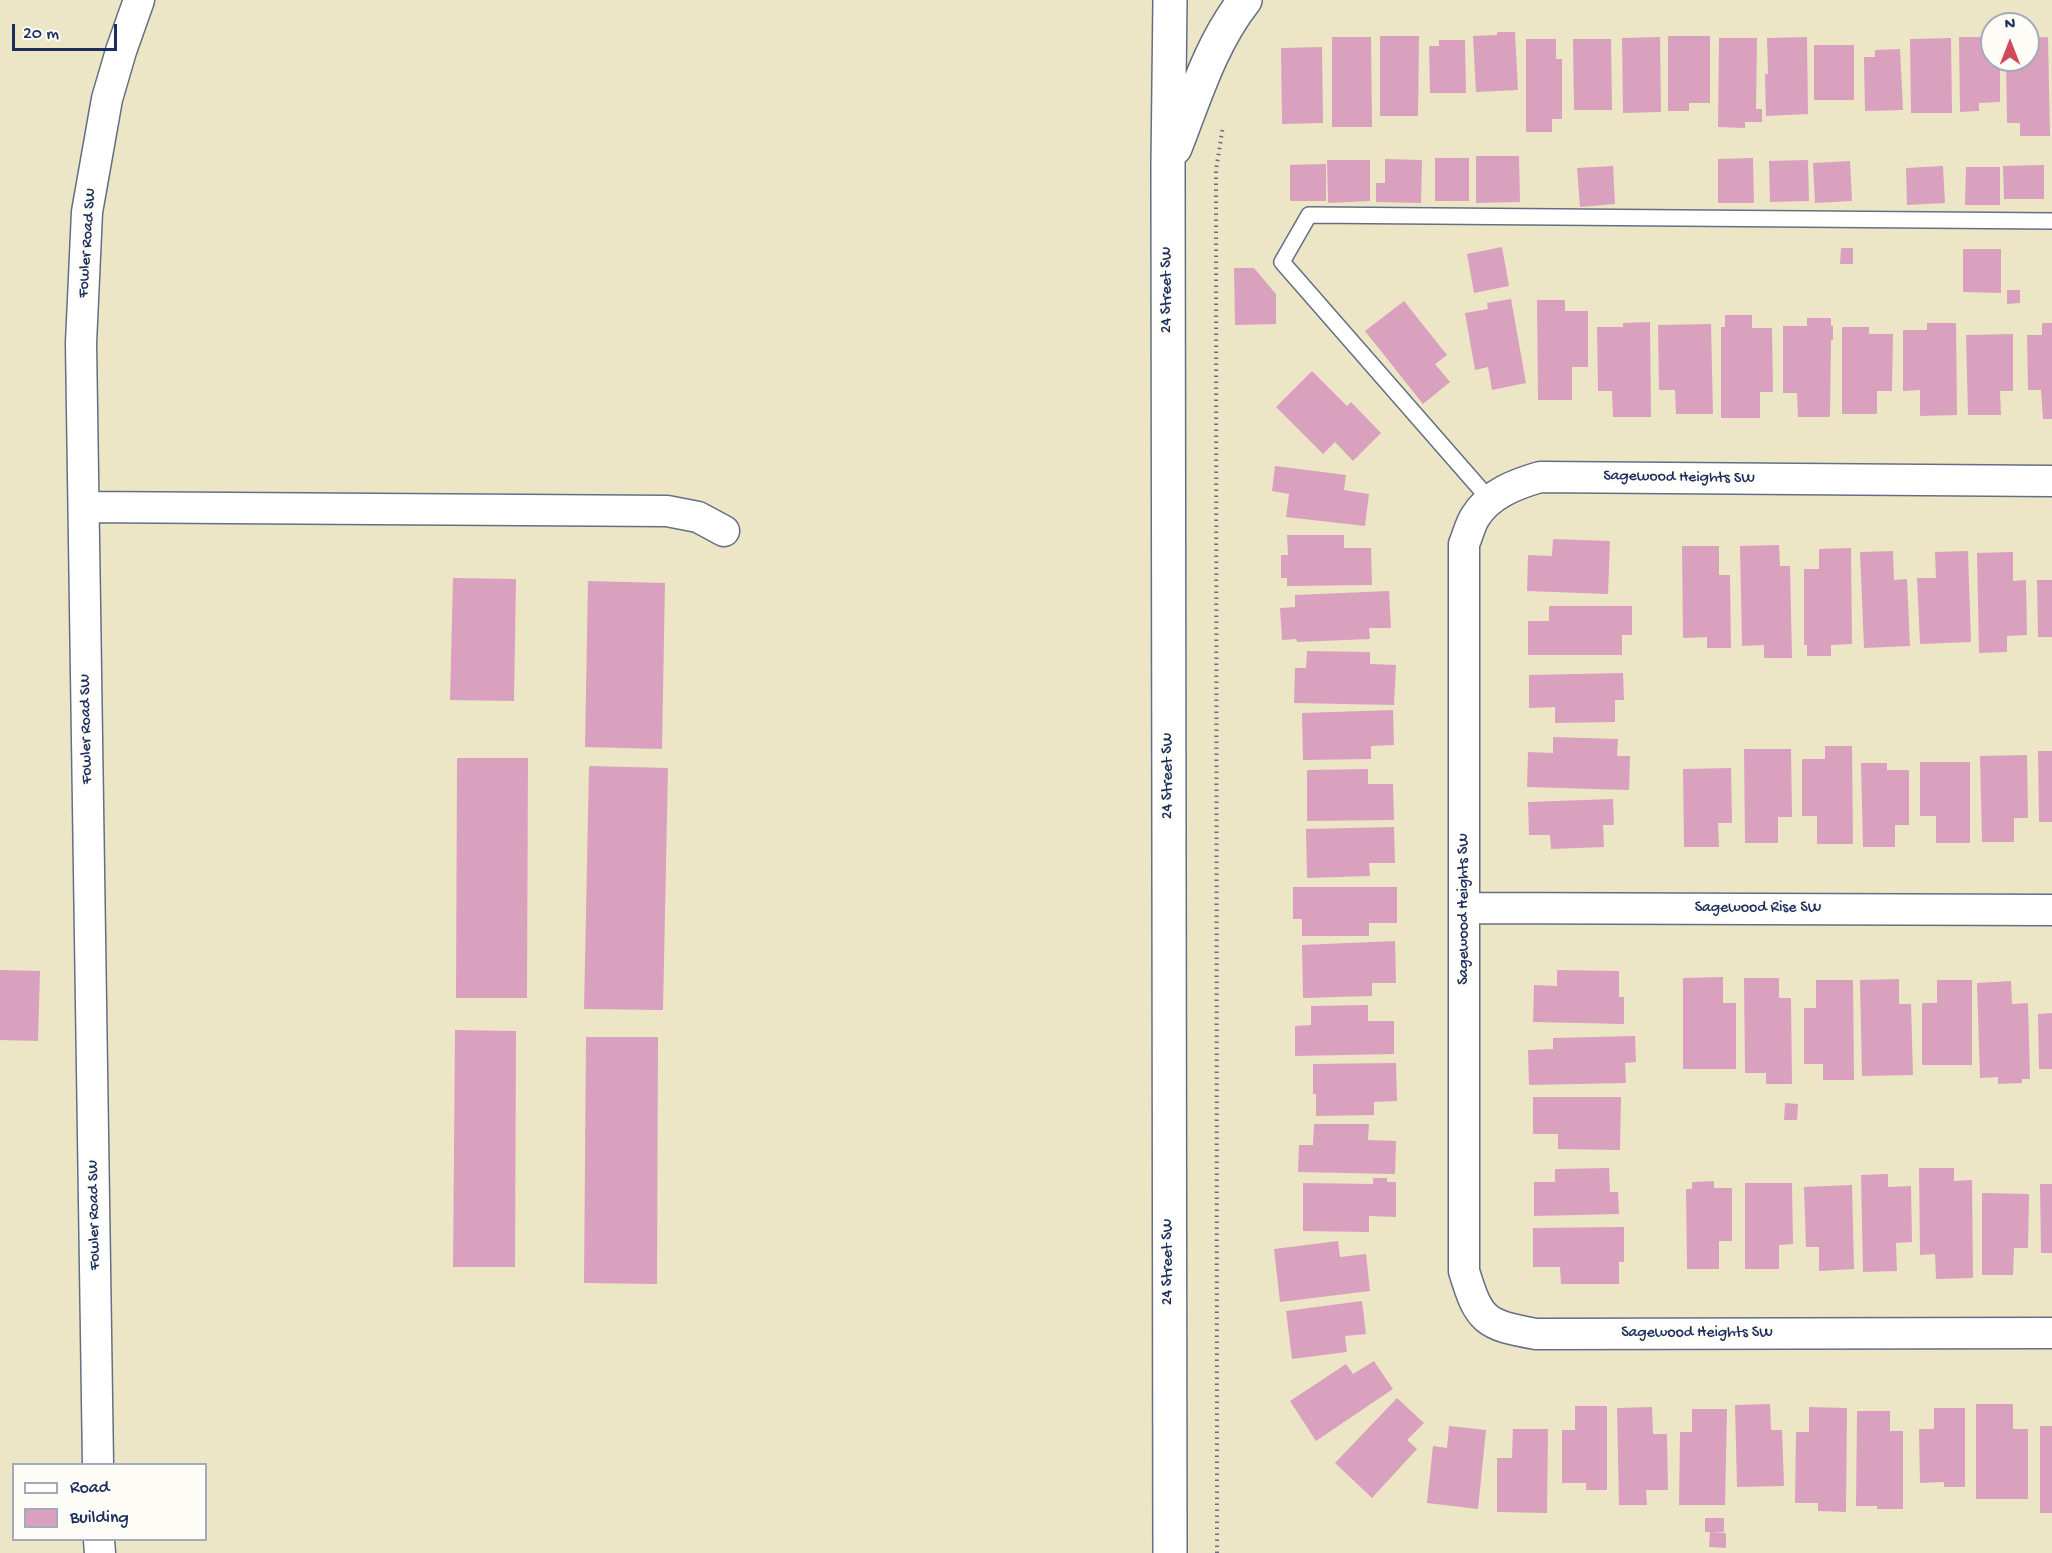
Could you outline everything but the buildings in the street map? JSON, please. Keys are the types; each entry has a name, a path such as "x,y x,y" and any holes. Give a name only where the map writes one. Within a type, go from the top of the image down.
{"street":[{"name":"Fowler Road SW","path":"98,1463 81,342 87,212 107,99 139,0"},
{"name":"24 Street SW","path":"1170,0 1168,166 1170,1553"},
{"path":"1168,166 1216,43 1232,16 1245,0"},
{"name":"Sagewood Heights SW","path":"2052,481 1540,477 1514,485 1490,500 1475,517 1464,544 1464,1271 1472,1296 1484,1318 1503,1328 1536,1334 2052,1333"},
{"path":"84,507 667,511 698,516 724,531"},
{"name":"Sagewood Rise SW","path":"1465,908 2052,910"}],"lane":[{"path":"1490,500 1282,262 1309,215 2052,221"}],"path":[{"path":"1217,1553 1216,170 1224,116"}]}
